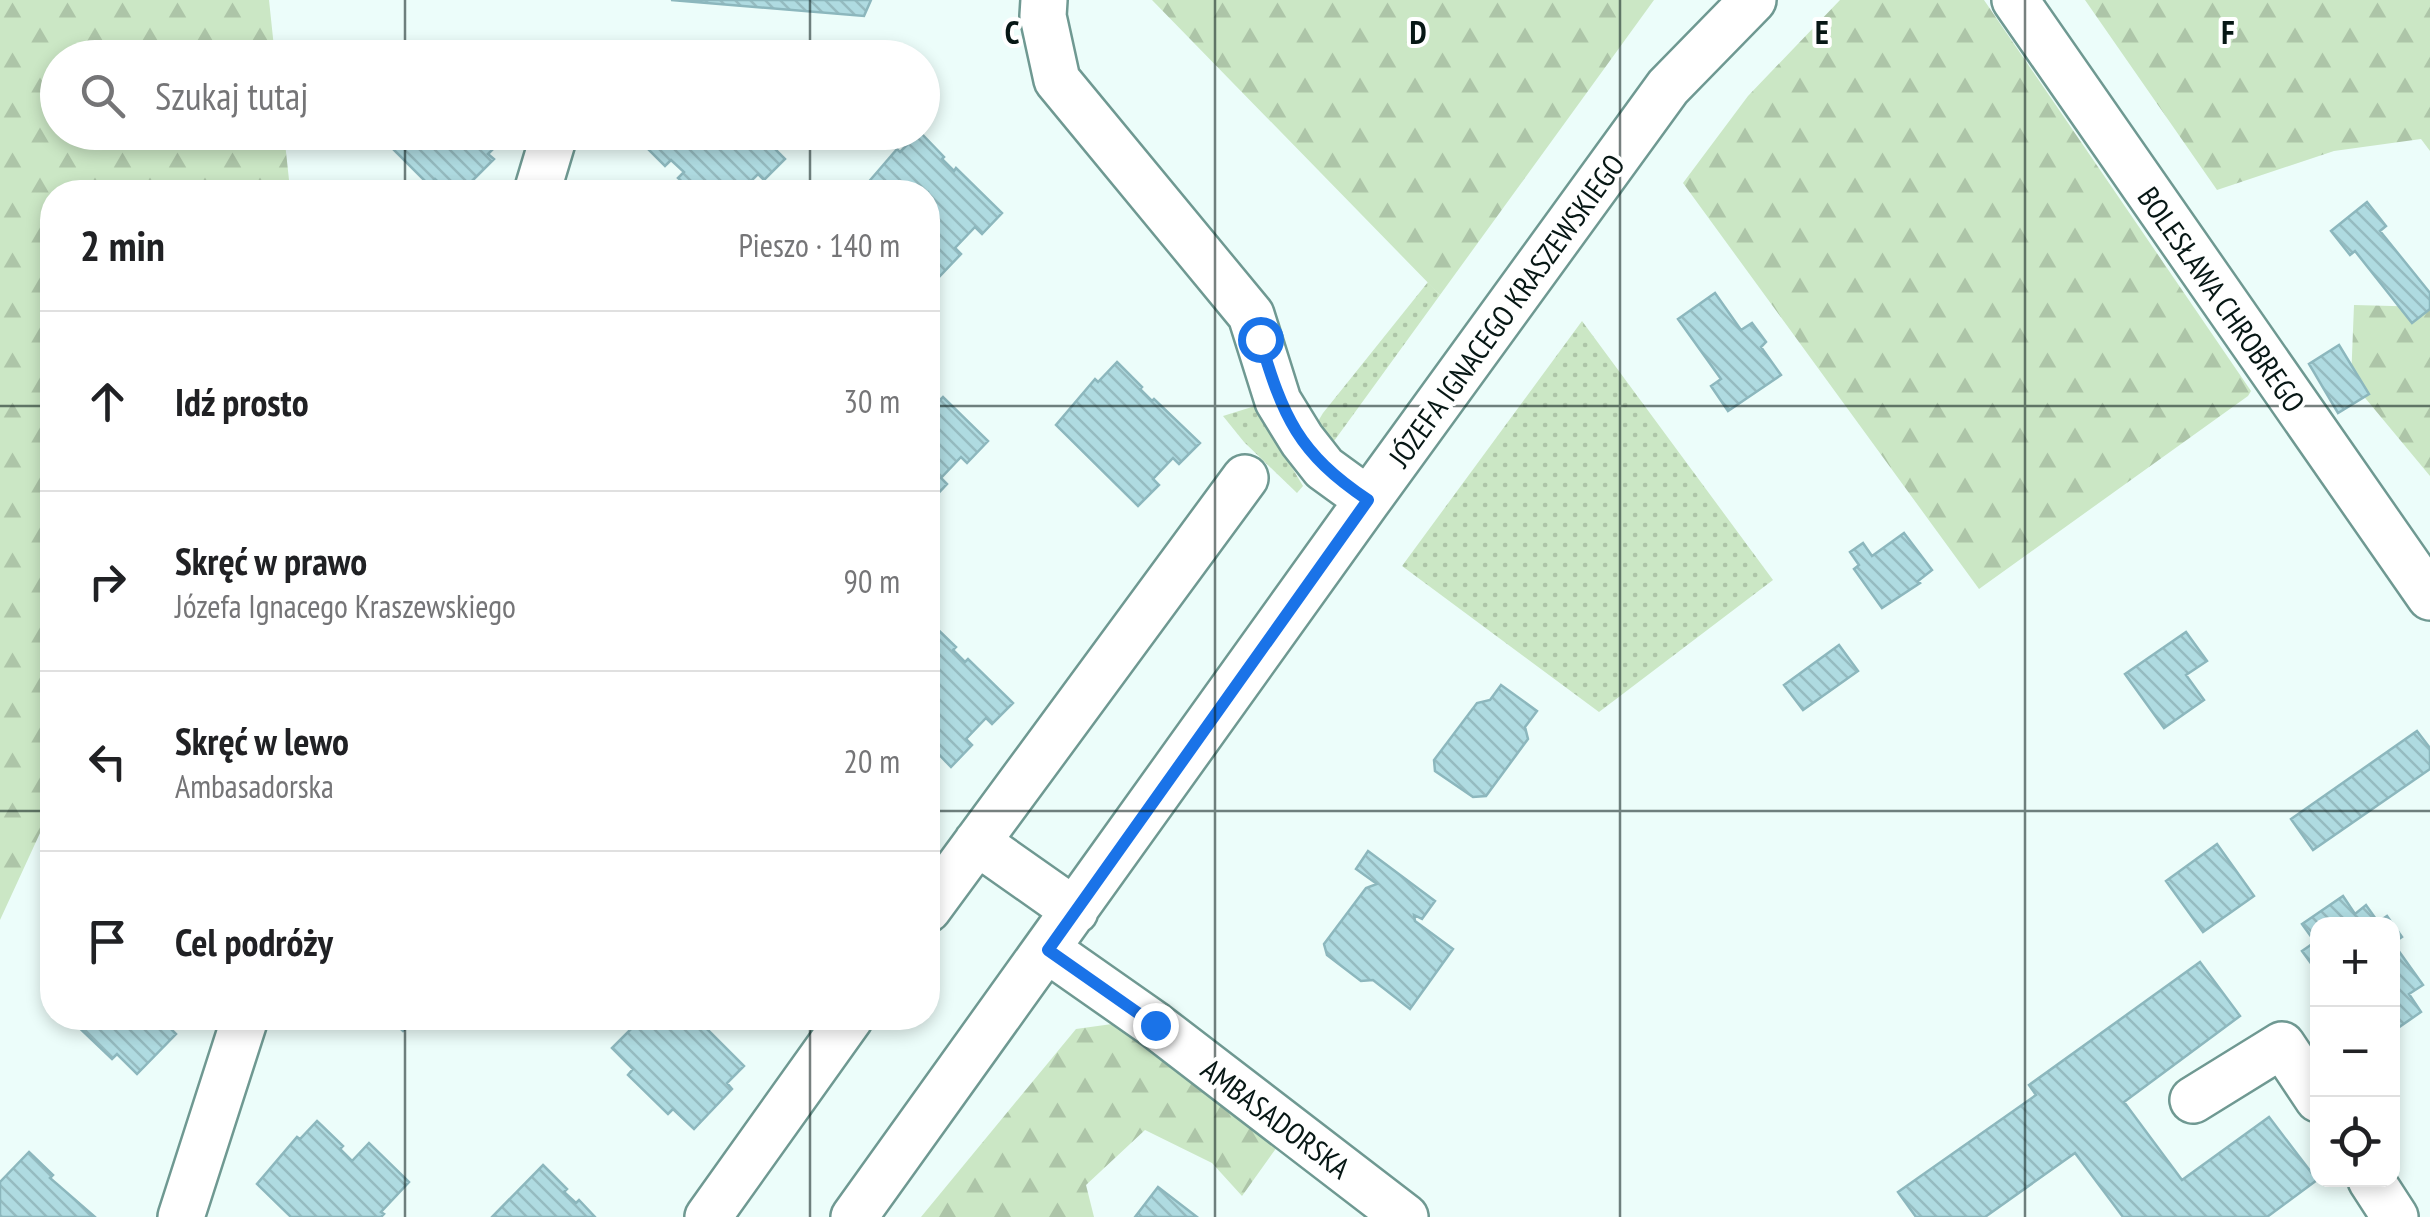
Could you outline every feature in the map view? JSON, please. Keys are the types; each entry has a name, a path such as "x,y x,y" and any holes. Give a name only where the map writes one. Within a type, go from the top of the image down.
{"street":[{"path":"1044,0 1043,16 1057,80 1250,315 1278,400 1302,440 1324,468 1368,500"},
{"name":"JÓZEFA IGNACEGO KRASZEWSKIEGO","path":"854,1217 1668,87 1754,0"},
{"name":"BOLESŁAWA CHROBREGO","path":"2014,0 2430,597"},
{"path":"541,180 550,150"},
{"path":"940,882 955,848 1245,478"},
{"path":"955,848 1075,912"},
{"name":"AMBASADORSKA","path":"1048,950 1155,1025 1405,1217"},
{"path":"181,1217 241,1030"},
{"path":"708,1217 841,1030"},
{"path":"2193,1100 2282,1045 2317,1097"},
{"path":"2375,1187 2395,1217"},
{"path":"2413,1217 2430,1206"}],"green space":[{"path":"0,0 269,0 273,40 40,40 40,150 286,150 289,180 40,180 40,833 0,920"},
{"path":"1152,0 1654,0 1440,295"},
{"path":"1840,0 1984,0 2251,391 1979,589 1683,183 1748,96"},
{"path":"2085,0 2430,0 2430,151 2421,139 2334,151 2217,190"},
{"path":"1428,282 1440,295 1329,448 1311,433"},
{"path":"2354,305 2430,307 2430,476 2351,381"},
{"path":"1582,321 1773,580 1599,712 1402,566"},
{"path":"1255,406 1303,486 1297,493 1223,416"},
{"path":"1112,1024 1277,1147 1242,1196 1212,1163 1145,1130 1086,1185 1094,1217 921,1217 1076,1029"}],"building":[{"path":"671,0 871,0 864,16"},
{"path":"394,150 492,150 488,154 494,159 473,180 424,180"},
{"path":"649,150 776,150 785,159 764,180 758,174 752,180 680,180 684,172 671,160 665,166"},
{"path":"896,150 937,150 954,171 956,168 1002,213 982,234 975,227 955,248 961,254 940,276 940,180 870,180"},
{"path":"2367,202 2386,226 2380,231 2430,293 2430,309 2412,323 2355,251 2350,255 2331,231"},
{"path":"1715,293 1741,330 1752,323 1766,342 1761,347 1781,375 1728,411 1711,386 1721,379 1678,319"},
{"path":"2339,345 2369,394 2338,413 2309,364"},
{"path":"1117,362 1152,401 1200,443 1179,464 1173,458 1153,479 1159,485 1138,506 1056,425 1095,379 1098,382"},
{"path":"943,397 988,441 967,463 961,457 941,478 947,484 940,491"},
{"path":"1904,533 1932,570 1920,583 1882,608 1854,569 1859,565 1850,552 1863,543 1872,556"},
{"path":"940,632 965,662 968,659 1013,703 992,724 986,718 966,739 972,745 951,767 940,756"},
{"path":"2186,632 2207,661 2186,675 2204,700 2164,728 2125,674"},
{"path":"1839,645 1858,671 1803,710 1784,685"},
{"path":"1501,685 1537,711 1525,727 1528,739 1486,796 1473,797 1435,771 1434,760 1477,703 1490,700"},
{"path":"2417,731 2430,748 2430,769 2313,850 2291,819"},
{"path":"2217,844 2254,896 2203,932 2166,881"},
{"path":"1368,851 1435,901 1422,919 1414,915 1415,921 1453,949 1410,1009 1373,980 1361,981 1327,955 1324,944 1366,888 1377,884 1356,869"},
{"path":"2343,896 2355,914 2366,905 2374,917 2312,917"},
{"path":"2310,919 2310,935 2302,924"},
{"path":"2310,945 2310,962 2302,951"},
{"path":"2400,953 2423,985 2409,994 2421,1012 2400,1026"},
{"path":"2200,962 2240,1016 2124,1102 2182,1180 2269,1117 2310,1171 2310,1185 2267,1217 2123,1217 2075,1153 1985,1217 1916,1217 1898,1192 2036,1095 2029,1085"},
{"path":"82,1030 172,1030 176,1034 137,1074 117,1054 112,1059"},
{"path":"630,1030 708,1030 744,1066 727,1083 732,1089 694,1129 673,1109 668,1114 628,1075 633,1069 612,1048"},
{"path":"317,1121 343,1146 340,1149 352,1161 369,1143 409,1182 381,1212 381,1217 291,1217 257,1184 297,1137 300,1139"},
{"path":"29,1152 53,1175 50,1178 95,1217 0,1217 0,1182"},
{"path":"543,1165 567,1189 564,1192 576,1203 579,1200 595,1217 492,1217"},
{"path":"1158,1187 1197,1217 1135,1217"}],"route":[{"path":"1155,1025 1048,950 1368,500 1324,468 1302,440 1278,400 1260,339"}]}
